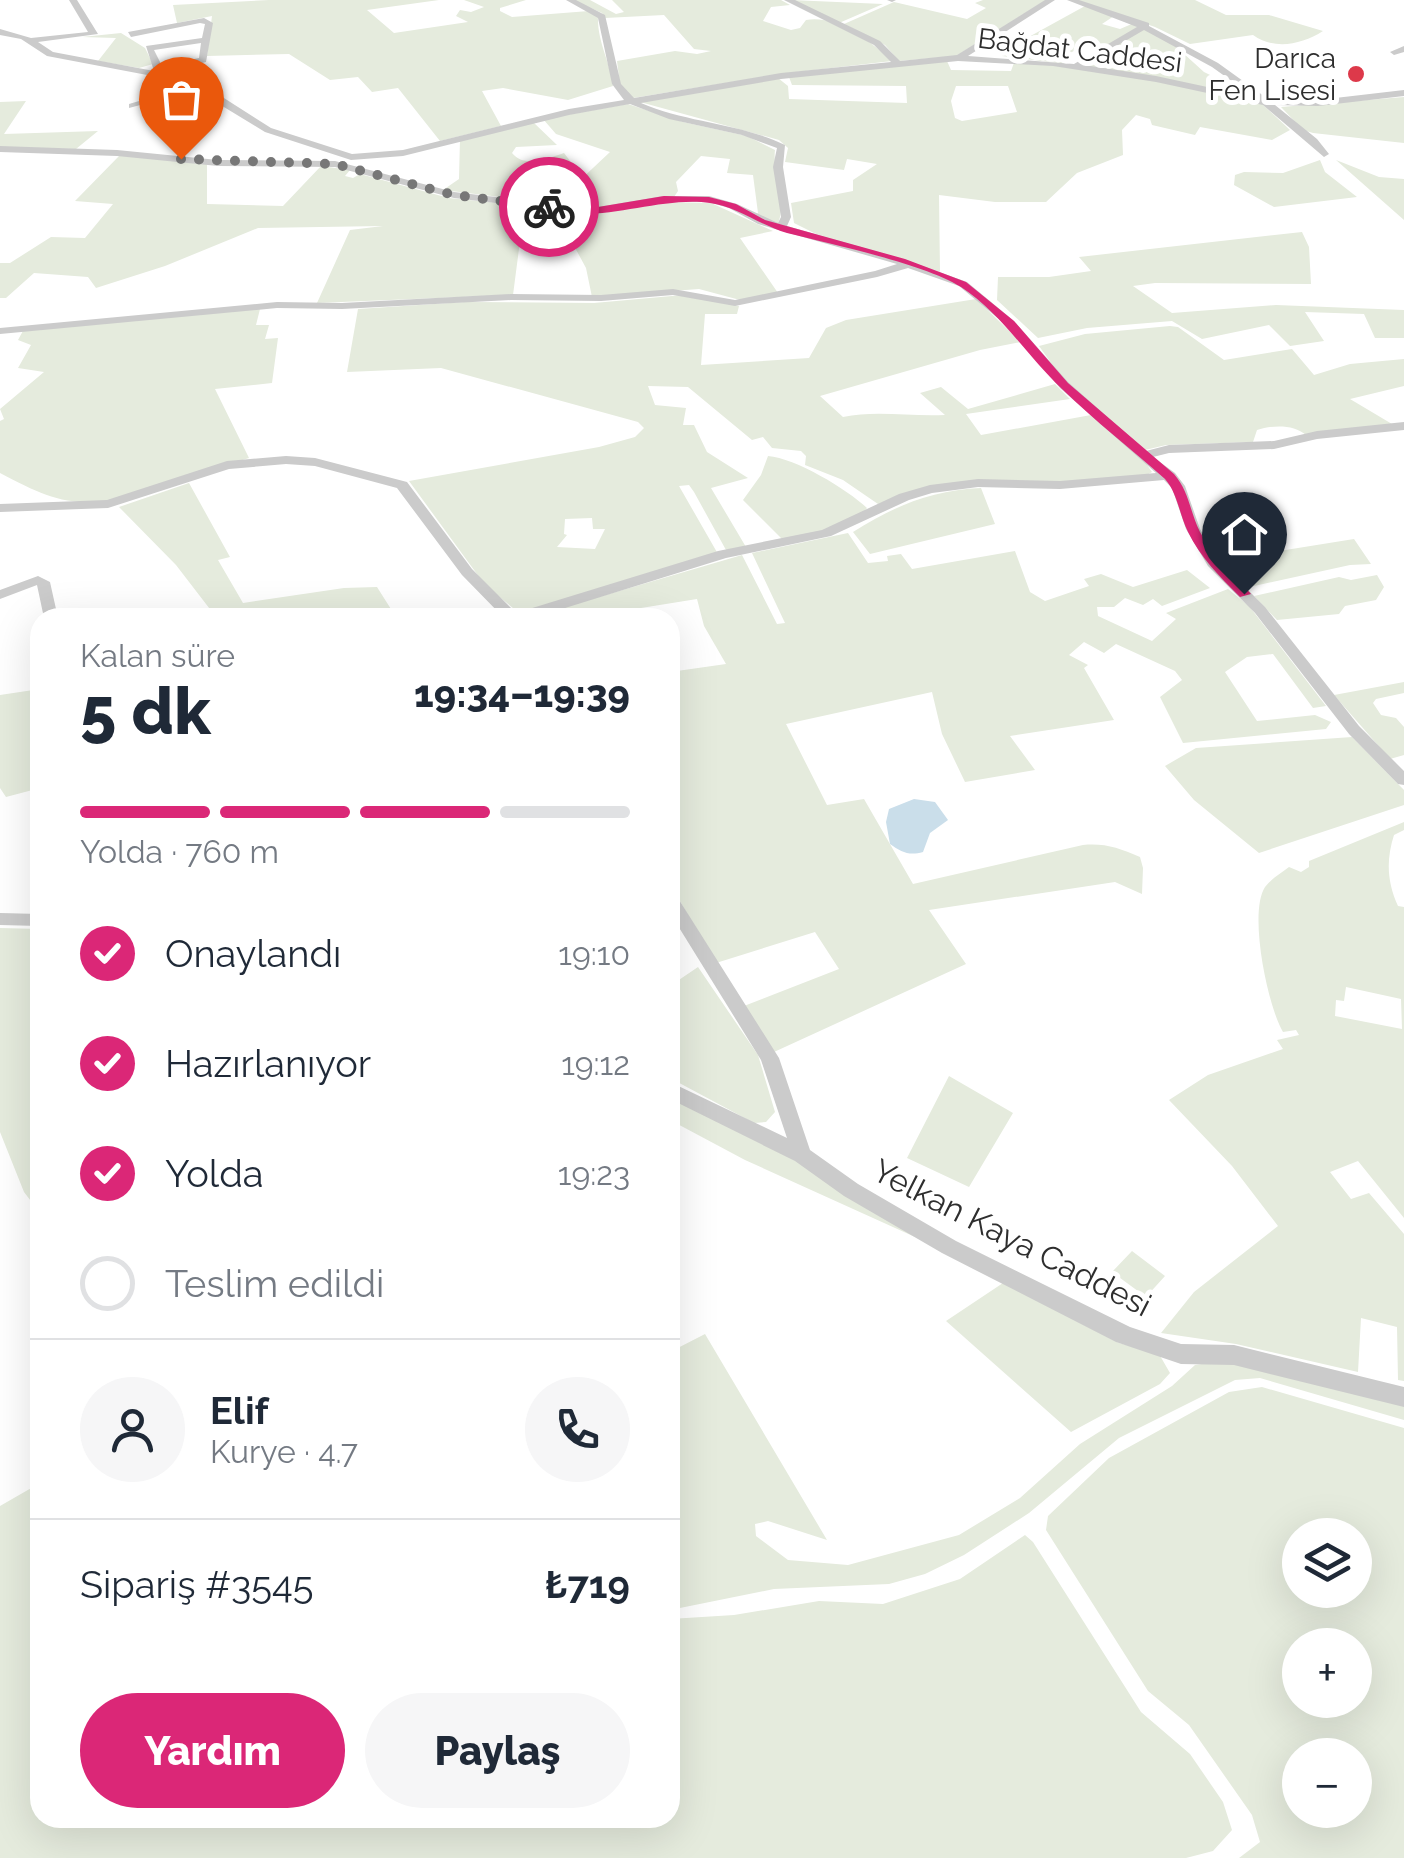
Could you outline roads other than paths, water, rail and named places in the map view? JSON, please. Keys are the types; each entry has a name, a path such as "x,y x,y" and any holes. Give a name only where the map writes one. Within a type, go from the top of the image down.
{"street":[{"path":"73,0 94,34"},
{"path":"570,0 602,17 604,43 618,87 632,101 700,123 754,134 782,147 778,168 786,217 781,228"},
{"path":"788,0 877,44 897,63"},
{"path":"958,58 1051,0"},
{"path":"1071,0 1146,25 1184,44 1269,102 1324,154"},
{"path":"201,20 209,23 203,60 158,72 149,48 126,33 201,20"},
{"path":"1076,67 1146,25"},
{"path":"0,32 32,40 108,33"},
{"path":"32,40 50,54 158,72 199,86 268,130 339,160 454,195 598,210 664,199 709,200 733,206 781,228 908,264 976,292 1031,344 1064,385 1170,476 1212,563 1260,610 1354,730 1404,780"},
{"path":"149,48 204,40"},
{"name":"Bağdat Caddesi","path":"339,160 403,153 538,118 781,76 958,58 1014,58 1269,102 1318,103 1404,93"},
{"path":"132,106 199,86"},
{"path":"0,149 218,162 339,160"},
{"path":"0,331 276,305 601,298 673,292 735,303 908,264"},
{"path":"1146,455 1169,449 1274,445 1317,435 1404,426"},
{"path":"0,508 108,504 226,465 315,462 402,485 467,572 504,608"},
{"path":"547,608 723,554 826,534 930,489 978,484 1060,486 1170,476"},
{"path":"0,595 38,580 43,582 49,608"},
{"path":"680,914 770,1058 802,1155"},
{"path":"0,919 30,920"},
{"name":"Yelkan Kaya Caddesi","path":"680,1095 802,1155 851,1190 949,1247 1124,1335 1181,1354 1234,1354 1404,1396"}],"water":[{"path":"914,799 935,802 948,820 930,833 923,852 913,854 890,844 886,822 889,809"}],"place":[{"name":"Darıca Fen Lisesi","path":"1356,74"}]}
